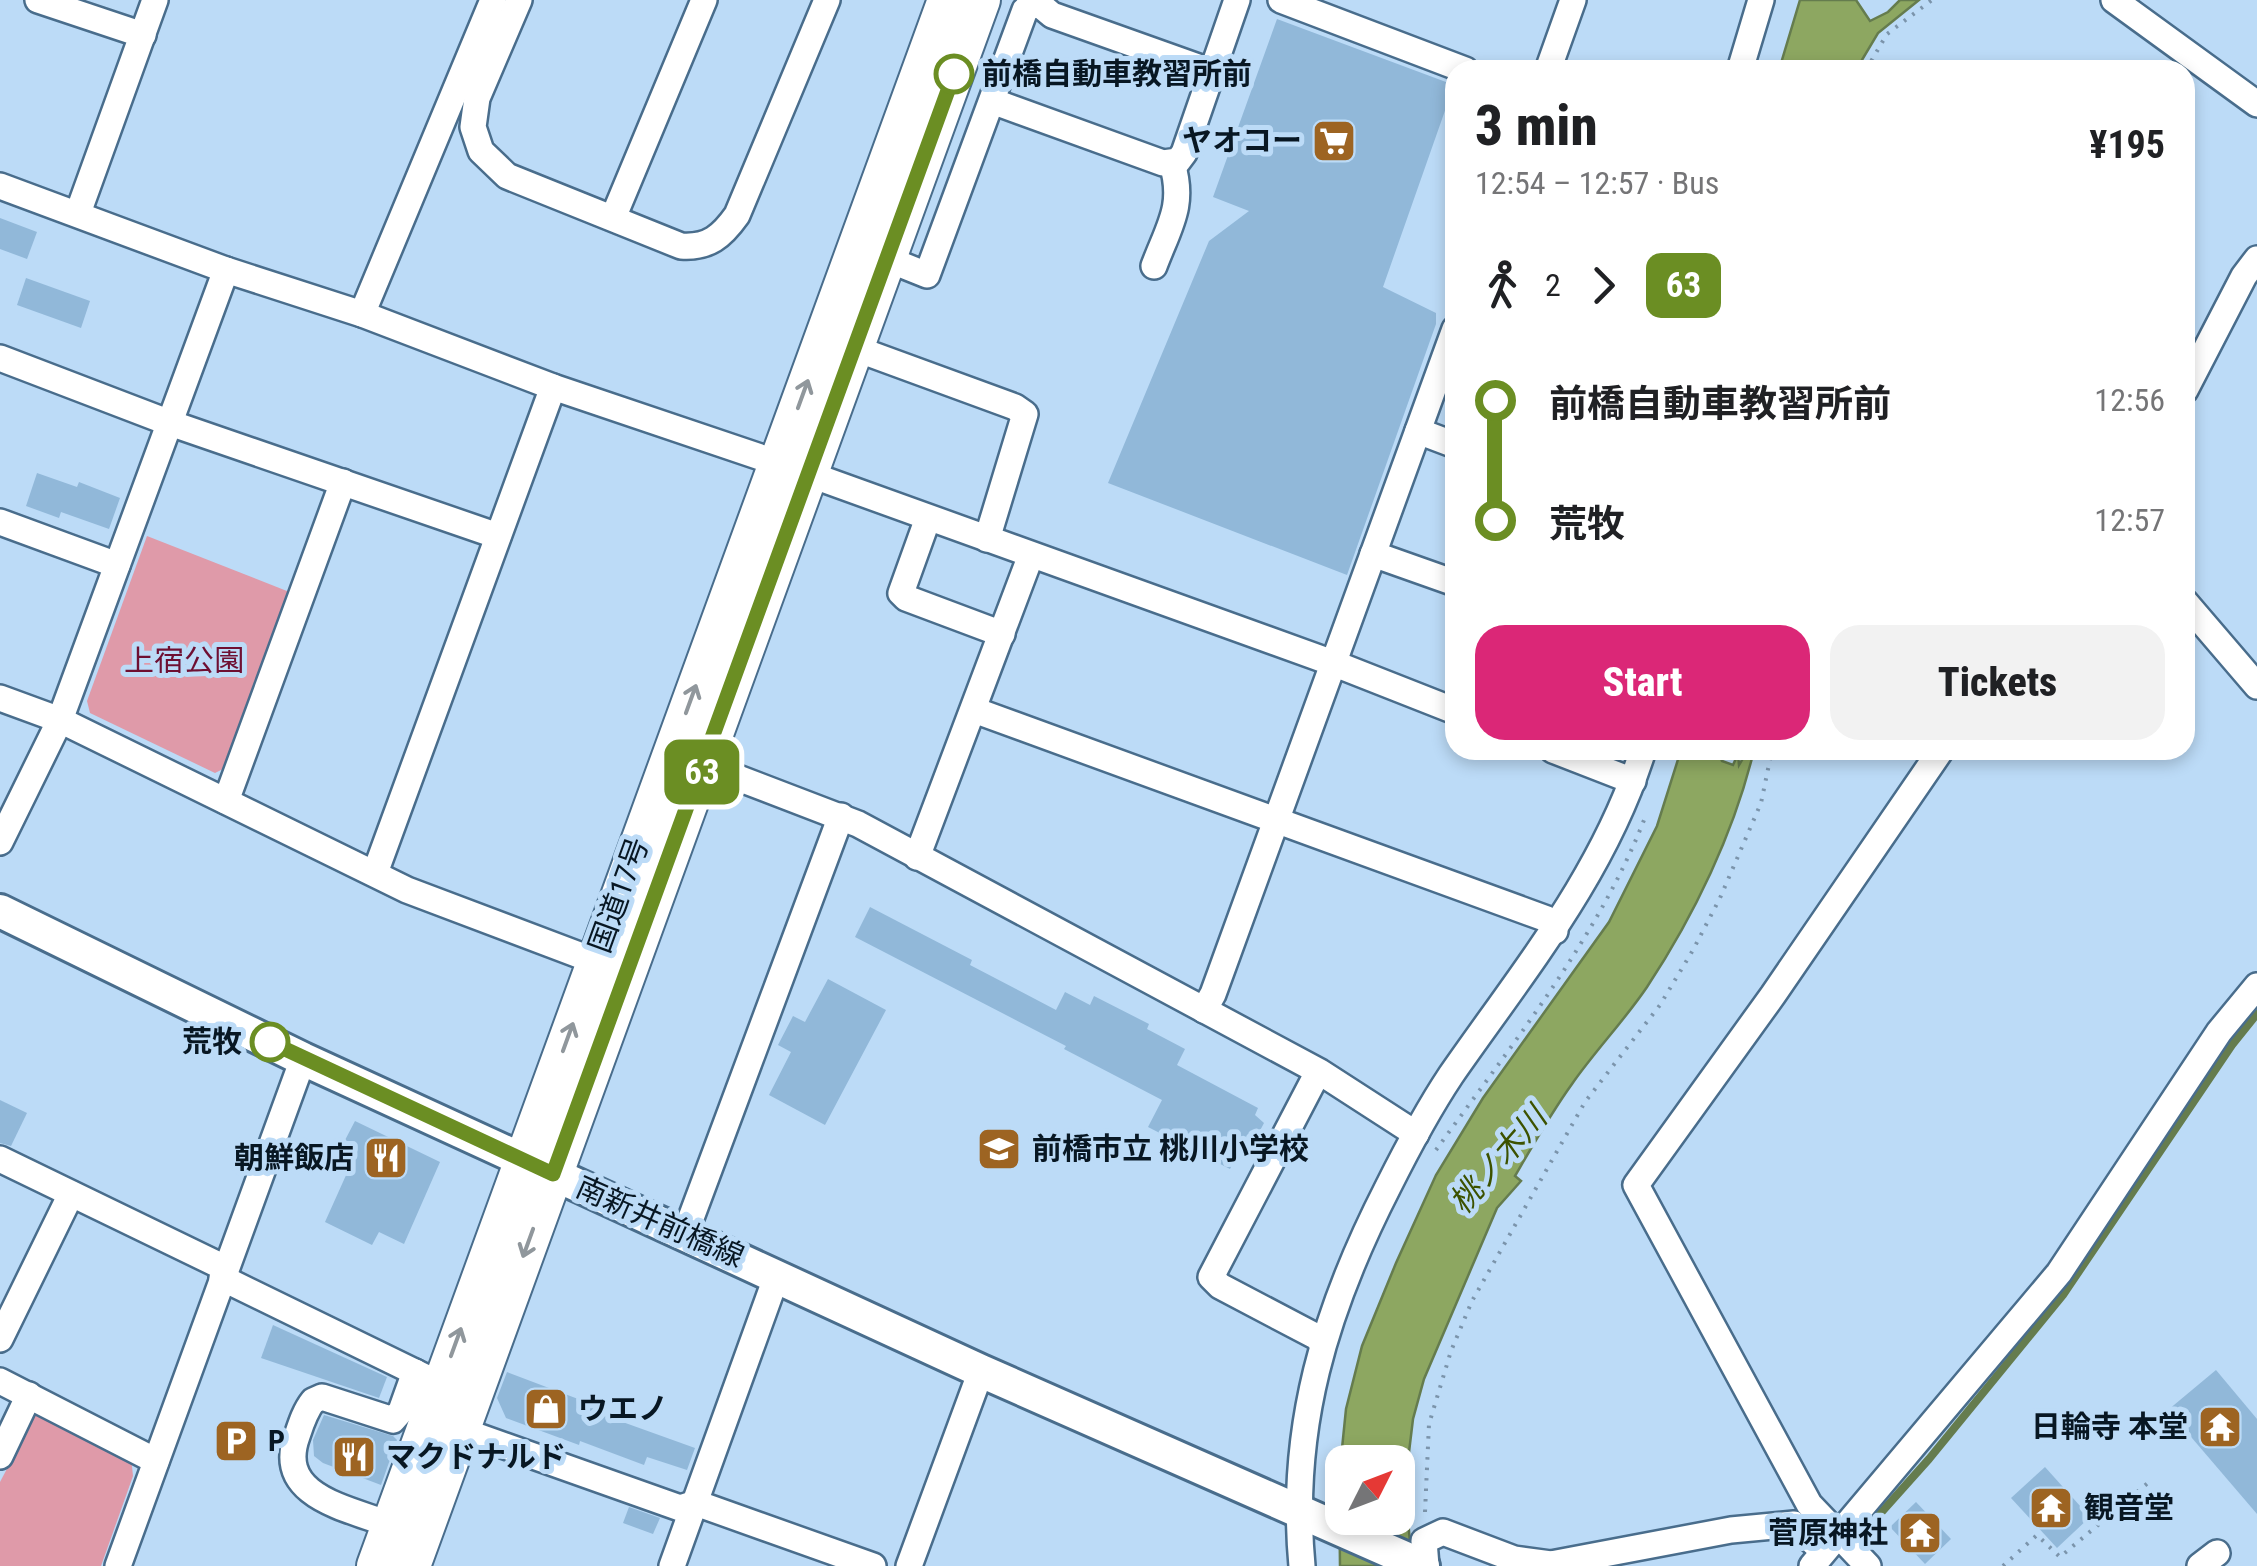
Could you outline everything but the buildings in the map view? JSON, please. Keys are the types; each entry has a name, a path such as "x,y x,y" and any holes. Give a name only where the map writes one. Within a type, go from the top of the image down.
{"highway":[{"name":"国道17号","path":"376,1566 420,1441 428,1378 538,1167 704,765 793,469 948,0"},
{"name":"国道17号","path":"411,1566 460,1430 595,961 793,469 854,348 981,0"}],"main road":[{"name":"南新井前橋線","path":"0,911 303,1059 981,1371 1312,1517 1423,1559"}],"street":[{"path":"38,0 142,35"},
{"path":"78,214 156,0"},
{"path":"362,314 493,0"},
{"path":"519,0 477,98 473,127 481,151 508,176 681,246 704,244 724,234 737,215 826,0"},
{"path":"612,218 704,0"},
{"path":"992,101 1172,163 1184,153 1237,0"},
{"path":"1281,0 1445,62"},
{"path":"1552,60 1574,0"},
{"path":"1743,60 1761,0"},
{"path":"2114,0 2257,104"},
{"path":"887,258 927,275 1025,10 1035,1 1052,15 1212,72"},
{"path":"1154,266 1178,203 1180,190 1172,163"},
{"path":"0,186 1445,707"},
{"path":"2195,371 2257,258"},
{"path":"0,842 60,720 226,270"},
{"path":"854,348 1015,406 1025,414 987,540"},
{"path":"1204,1010 1445,356"},
{"path":"0,358 170,424 498,536"},
{"path":"375,873 553,387"},
{"path":"1418,432 1445,441"},
{"path":"226,801 343,482"},
{"path":"928,518 902,593 906,598 1002,634"},
{"path":"0,522 117,565"},
{"path":"1374,554 1445,579"},
{"path":"917,857 1031,555"},
{"path":"2195,614 2257,686"},
{"path":"0,698 60,720 407,890 595,961"},
{"path":"974,710 1547,919 1555,931"},
{"path":"1578,760 1633,782"},
{"path":"1302,1566 1312,1517 1304,1425 1323,1344 1361,1240 1450,1078 1555,931 1588,877 1640,760"},
{"path":"1824,1550 1809,1504 1636,1185 1773,995 1933,760"},
{"path":"704,765 841,816 1318,1072 1416,1134"},
{"path":"685,1234 841,816"},
{"path":"1824,1550 2059,1273 2220,1032 2257,986"},
{"path":"118,1566 303,1059"},
{"path":"1318,1072 1212,1277 1220,1286 1317,1336 1323,1344"},
{"path":"0,1159 428,1378 393,1420 322,1397 313,1400 290,1455 296,1477 312,1494 392,1520"},
{"path":"0,1339 72,1194"},
{"path":"672,1566 777,1275"},
{"path":"909,1566 981,1371"},
{"path":"0,1381 156,1461"},
{"path":"0,1456 29,1396"},
{"path":"392,1520 321,1487 308,1472 304,1449 317,1416 326,1408 420,1441"},
{"path":"460,1430 680,1508 696,1502 873,1566"},
{"path":"1423,1559 1443,1532 1514,1559 1550,1564 1731,1530 1794,1524 1824,1550 1868,1566"}],"path":[{"path":"1872,60 1887,34 1932,0"},
{"path":"1423,1559 1429,1424 1451,1351 1472,1300 1585,1102 1660,1005 1693,950 1761,802 1770,760"},
{"path":"1429,1161 1582,938 1633,848 1644,819"},
{"path":"2003,1566 2037,1534 2060,1557 2149,1482"}],"green space":[{"name":"上宿公園","path":"147,536 292,593 225,768 215,773 90,713 87,701"},
{"path":"37,1412 131,1457 133,1476 101,1566 0,1566 0,1482"}],"water":[{"path":"1800,0 1856,0 1870,21 1900,0 1919,0 1878,33 1862,60 1782,60"},
{"name":"桃ノ木川","path":"1678,760 1722,760 1733,765 1739,760 1739,765 1742,760 1751,760 1724,843 1681,932 1647,987 1564,1095 1515,1176 1521,1181 1497,1208 1424,1379 1410,1445 1342,1445 1346,1409 1362,1346 1436,1175 1483,1098 1609,922 1657,826"},
{"path":"1340,1535 1409,1535 1412,1566 1340,1566"}],"waterway":[{"path":"1854,1543 1929,1459 2063,1295 2257,1014"}],"bus line":[{"name":"63","path":"270,1042 553,1174 954,74"}],"place":[{"name":"前橋自動車教習所前","path":"954,74"},
{"name":"ヤオコー","path":"1334,141"},
{"name":"荒牧","path":"270,1042"},
{"name":"前橋市立 桃川小学校","path":"999,1149"},
{"name":"朝鮮飯店","path":"386,1158"},
{"name":"ウエノ","path":"546,1409"},
{"name":"日輪寺 本堂","path":"2220,1427"},
{"name":"P","path":"236,1441"},
{"name":"マクドナルド","path":"354,1457"},
{"name":"観音堂","path":"2051,1508"},
{"name":"菅原神社","path":"1920,1533"}]}
